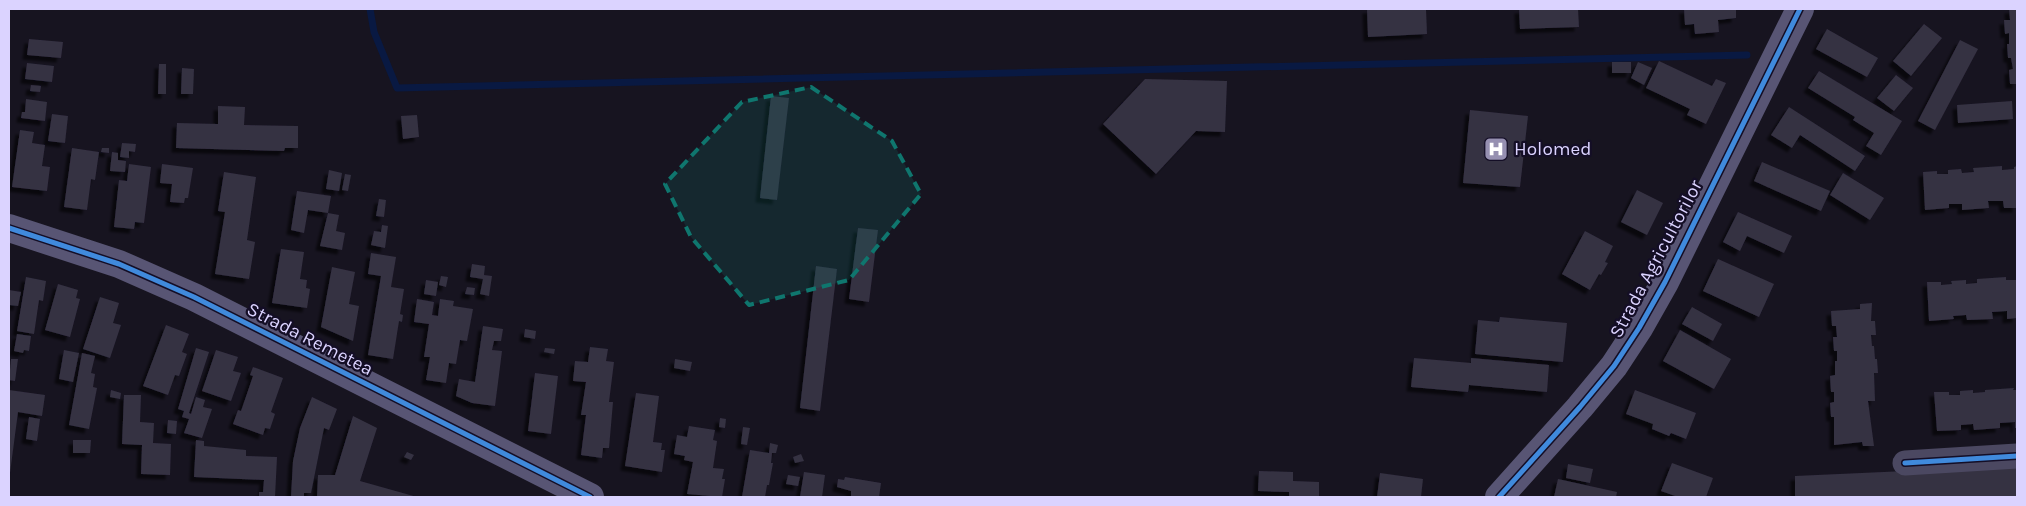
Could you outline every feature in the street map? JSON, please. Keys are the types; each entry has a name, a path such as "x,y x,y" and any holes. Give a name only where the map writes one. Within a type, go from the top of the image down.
{"street":[{"name":"Strada Agricultorilor","path":"1499,497 1586,400 1614,366 1640,328 1665,282 1800,9"},
{"name":"Strada Remetea","path":"9,228 119,264 194,298 590,497"},
{"path":"1905,463 2017,456"}],"highlighted area":[{"path":"811,87 892,141 921,194 849,280 749,305 691,237 665,184 742,102"}],"building":[{"path":"1367,9 1426,9 1427,34 1368,37"},
{"path":"1519,9 1578,9 1579,27 1520,29"},
{"path":"1684,9 1736,9 1736,18 1718,20 1719,32 1695,34 1694,24 1685,25"},
{"path":"2009,9 2017,9 2017,84 2010,84 2009,70 2013,69 2011,58 2008,58 2007,44 2009,44 2009,33 2005,34 2004,20 2010,20"},
{"path":"1924,24 1942,38 1911,76 1893,61"},
{"path":"1827,29 1878,58 1867,77 1816,49"},
{"path":"29,39 63,42 61,58 27,55"},
{"path":"1960,40 1978,49 1935,130 1918,121"},
{"path":"1659,61 1712,86 1716,79 1726,83 1706,124 1687,115 1690,109 1646,88"},
{"path":"1612,62 1631,62 1631,73 1612,73"},
{"path":"1638,62 1652,68 1644,85 1631,78"},
{"path":"27,63 54,66 52,82 25,79"},
{"path":"159,64 166,64 166,94 158,94"},
{"path":"182,68 194,69 193,94 181,94"},
{"path":"1819,71 1902,121 1881,155 1866,146 1874,133 1853,120 1855,117 1808,88"},
{"path":"1896,75 1913,88 1894,111 1877,98"},
{"path":"1145,79 1227,81 1225,132 1196,131 1156,174 1103,124"},
{"path":"31,85 41,86 40,92 30,91"},
{"path":"771,96 789,98 777,200 760,198"},
{"path":"26,99 47,102 45,121 21,118 22,112 25,112"},
{"path":"2012,101 2013,119 1958,123 1957,105"},
{"path":"218,106 245,107 244,125 298,126 298,148 285,148 284,151 176,148 177,123 218,124"},
{"path":"1789,107 1865,156 1855,171 1800,135 1792,148 1771,135"},
{"name":"Holomed","path":"1470,110 1528,116 1520,187 1463,183"},
{"path":"52,114 68,116 65,143 48,141"},
{"path":"417,115 419,137 403,139 401,116"},
{"path":"20,130 34,132 32,143 45,145 42,166 50,167 47,191 12,187"},
{"path":"122,143 136,144 135,152 129,151 129,158 120,157"},
{"path":"72,148 99,152 95,180 91,179 87,210 64,207"},
{"path":"102,148 109,148 109,153 101,152"},
{"path":"112,152 118,153 118,160 126,161 125,172 110,171"},
{"path":"1762,162 1830,191 1821,211 1754,181"},
{"path":"129,164 151,167 144,223 135,222 134,229 114,227 119,180 127,181"},
{"path":"162,164 193,168 188,198 185,198 184,203 170,202 172,184 160,183"},
{"path":"2002,166 2002,170 2014,169 2017,166 2017,208 2004,208 2003,201 1988,201 1989,208 1962,210 1962,204 1949,204 1949,208 1925,210 1923,172 1937,171 1937,174 1948,174 1948,170 1961,169 1962,173 1974,172 1973,168"},
{"path":"329,170 342,173 339,191 326,189"},
{"path":"224,172 256,177 247,240 255,242 249,279 215,274 225,212 218,211"},
{"path":"1843,173 1884,198 1870,220 1830,195"},
{"path":"345,174 351,175 348,191 342,190"},
{"path":"1637,190 1663,203 1647,235 1621,222"},
{"path":"297,191 331,196 328,213 308,210 304,233 291,230"},
{"path":"379,199 386,200 384,217 376,216"},
{"path":"1738,212 1792,236 1784,253 1747,236 1740,251 1723,242"},
{"path":"328,213 339,215 336,231 345,233 342,250 320,246"},
{"path":"382,225 388,226 385,248 371,245 374,231 381,232"},
{"path":"858,228 878,230 869,302 849,299"},
{"path":"1585,231 1613,246 1605,262 1608,263 1590,290 1562,274"},
{"path":"281,249 304,252 300,279 307,280 306,288 310,289 307,308 272,303"},
{"path":"371,253 396,257 391,287 404,289 400,314 403,315 402,322 399,321 393,359 368,355 381,276 368,274"},
{"path":"1718,259 1774,284 1759,317 1703,291"},
{"path":"472,264 485,266 484,275 492,276 489,296 480,294 483,279 470,277"},
{"path":"816,266 837,269 820,411 800,408"},
{"path":"332,267 355,272 349,304 359,306 353,341 321,327"},
{"path":"441,276 448,277 446,287 439,285"},
{"path":"26,277 46,281 43,301 39,300 34,334 17,331"},
{"path":"2006,277 2006,280 2017,280 2017,318 2007,319 2007,311 1992,312 1993,319 1967,320 1966,315 1953,316 1954,319 1929,321 1927,282 1941,282 1941,285 1952,284 1951,281 1966,280 1966,284 1977,283 1977,279"},
{"path":"426,280 438,282 436,296 424,294"},
{"path":"58,284 78,290 76,298 80,299 70,337 45,330"},
{"path":"467,287 475,288 474,295 465,294"},
{"path":"9,290 21,292 18,306 9,305"},
{"path":"100,297 119,303 113,323 121,325 110,358 83,349"},
{"path":"417,299 434,302 432,315 438,316 440,299 454,301 453,306 473,309 467,341 460,340 456,364 449,363 446,383 426,380 430,357 424,357 429,324 414,322"},
{"path":"1872,303 1871,321 1875,321 1876,335 1871,335 1875,359 1877,359 1878,373 1874,373 1875,401 1868,401 1874,446 1863,446 1862,442 1834,445 1834,417 1831,417 1830,403 1834,402 1834,392 1831,392 1830,376 1835,375 1837,351 1834,351 1833,337 1837,337 1836,326 1832,326 1831,311 1860,309 1860,304"},
{"path":"1692,307 1722,324 1713,341 1682,324"},
{"path":"1500,317 1567,323 1563,362 1475,354 1478,320 1499,322"},
{"path":"166,325 189,334 182,352 187,354 179,376 175,375 168,395 143,386"},
{"path":"483,326 503,329 501,341 494,341 492,350 502,351 495,406 472,403 456,396 459,379 475,382"},
{"path":"525,329 536,331 535,339 524,337"},
{"path":"1680,330 1731,359 1714,389 1663,361"},
{"path":"17,334 31,336 29,351 24,350 23,353 14,351"},
{"path":"590,347 608,349 606,361 614,362 609,402 613,402 609,448 603,448 602,458 581,455 586,415 581,415 586,382 573,381 575,361 588,362"},
{"path":"196,348 209,352 189,413 191,414 196,397 205,400 203,407 212,409 202,438 184,433 189,419 182,417 184,411 178,409"},
{"path":"545,348 555,349 554,354 544,352"},
{"path":"64,350 79,353 73,382 59,379"},
{"path":"216,350 238,357 233,371 241,373 231,401 202,391"},
{"path":"82,353 95,356 91,373 95,374 93,387 97,388 89,429 69,425"},
{"path":"1414,358 1471,363 1471,358 1549,365 1547,392 1469,385 1468,392 1411,387"},
{"path":"11,359 18,359 15,381 9,380"},
{"path":"675,359 692,362 690,371 674,368"},
{"path":"253,367 283,378 271,412 275,414 270,429 265,428 263,435 233,424 238,410 241,411 253,376 250,375"},
{"path":"535,373 558,376 551,434 528,431"},
{"path":"2014,388 2013,390 2017,390 2017,428 2015,428 2015,422 2000,423 2000,428 1974,430 1973,424 1961,425 1961,430 1937,431 1934,392 1949,392 1949,395 1960,395 1960,391 1973,390 1973,393 1985,392 1985,390"},
{"path":"9,390 45,395 42,416 18,412 10,473"},
{"path":"111,390 121,393 120,399 110,397"},
{"path":"1635,390 1696,413 1686,439 1671,433 1669,436 1652,429 1653,424 1626,414"},
{"path":"636,393 659,396 653,442 662,443 661,450 665,450 662,472 625,466"},
{"path":"124,395 141,395 140,422 154,423 153,443 171,444 170,475 141,474 142,445 122,444"},
{"path":"312,397 337,409 329,430 324,428 311,493 304,493 304,497 291,497 293,461 300,428"},
{"path":"353,416 377,428 360,481 417,497 317,497 318,475 335,475"},
{"path":"29,417 40,419 37,441 26,439"},
{"path":"720,418 726,419 725,428 719,427"},
{"path":"168,420 177,421 176,434 167,433"},
{"path":"689,426 715,430 713,440 717,441 713,468 724,469 722,479 725,479 722,497 687,494 693,462 684,460 685,456 674,454 677,435 687,437"},
{"path":"743,427 750,428 747,445 741,444"},
{"path":"73,440 91,440 90,453 73,453"},
{"path":"196,440 204,441 204,446 246,450 246,456 277,457 275,497 259,497 259,492 263,492 264,480 194,477"},
{"path":"770,443 778,445 776,453 772,453 771,463 773,463 765,497 742,497 750,450 769,453"},
{"path":"407,452 414,455 411,460 404,457"},
{"path":"801,454 804,461 795,463 793,457"},
{"path":"1672,463 1713,478 1706,497 1678,497 1661,491"},
{"path":"1568,464 1593,469 1590,483 1566,478"},
{"path":"2017,466 2017,497 1795,497 1795,476"},
{"path":"1259,471 1293,472 1293,481 1319,482 1319,497 1289,497 1289,492 1258,491"},
{"path":"804,472 825,475 822,497 800,497"},
{"path":"1380,473 1423,479 1421,497 1377,497"},
{"path":"788,475 800,477 798,486 786,484"},
{"path":"845,477 881,483 879,497 851,497 851,491 837,487 838,479 844,480"},
{"path":"1558,479 1617,492 1616,497 1554,497"}],"waterway":[{"path":"370,9 374,32 397,88 1747,55"}],"cycle path":[{"path":"1499,497 1614,366 1639,328 1665,282 1800,9"},
{"path":"9,228 119,264 194,297 590,497"},
{"path":"1905,463 2017,456"}],"place":[{"name":"Holomed","path":"1496,149"}]}
